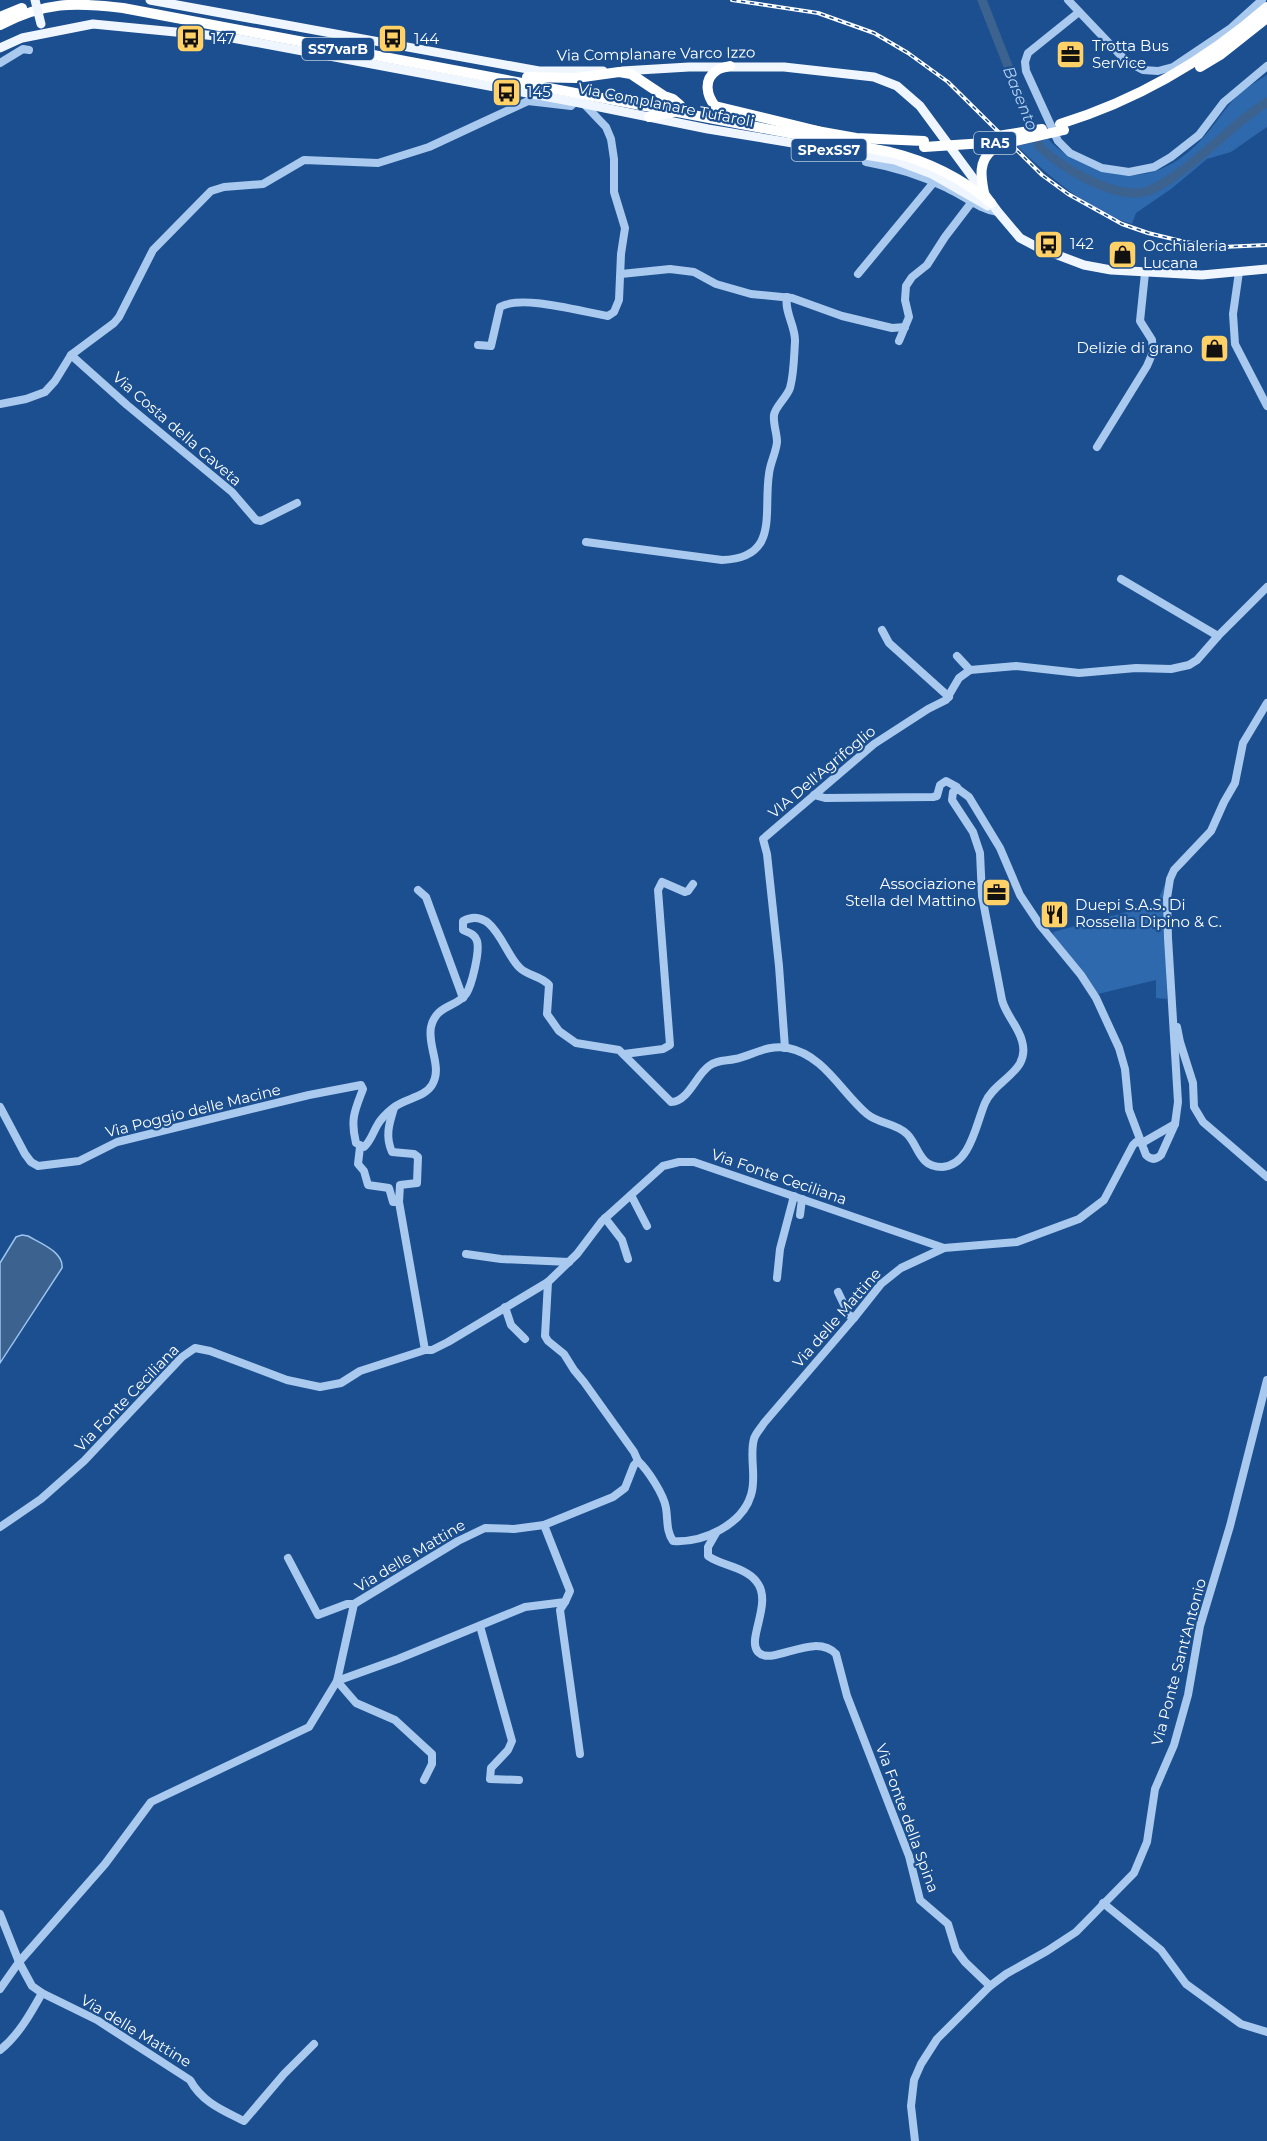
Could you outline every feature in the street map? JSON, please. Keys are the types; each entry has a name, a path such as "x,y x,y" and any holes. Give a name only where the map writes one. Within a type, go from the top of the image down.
{"highway":[{"path":"0,17 16,9 51,0"},
{"name":"SS7varB","path":"104,0 527,77 679,108"},
{"name":"SS7varB","path":"0,25 24,13 52,6 82,4 113,7 679,108"},
{"name":"RA5","path":"924,144 1062,127 1131,98 1168,79 1221,44 1267,7"},
{"name":"RA5","path":"679,108 817,134 856,138 924,144 1016,141 1136,102 1220,55 1267,18"},
{"path":"730,66 716,70 710,78 707,88 708,98 715,106 728,111 771,118 817,134 908,156 955,177 994,207"},
{"path":"527,77 576,78 619,72 631,74 672,99 679,108 649,117"},
{"path":"984,193 981,172 987,154 1016,141"}],"main road":[{"path":"35,0 42,29"},
{"name":"Via Complanare Varco Izzo","path":"150,0 539,71 619,72 671,67 730,66 784,67 874,77 897,86 920,106 994,207"},
{"name":"Via Complanare Tufaroli","path":"0,48 42,29 93,24 227,37 708,129 895,160 932,174 994,207"},
{"name":"SPexSS7","path":"994,207 1020,238 1039,248 1097,268 1202,275 1267,269"}],"street":[{"path":"1068,0 1125,61 1143,70 1158,71 1173,67 1232,28 1262,0"},
{"path":"1079,12 1028,53 1025,62 1026,71 1058,141 1070,153 1102,168 1128,172 1154,167 1171,157 1199,135 1224,102 1267,66"},
{"path":"0,63 23,49 28,51"},
{"path":"0,404 26,399 45,392 55,381 71,355 114,323 153,250 211,191 219,188 263,184 304,160 378,163 429,147 528,101 571,106 580,103 606,127 611,139 615,192 625,228 619,300 614,312 608,316 522,302 506,304 500,307 491,346 478,345"},
{"path":"866,162 897,168 934,182 985,210 994,207"},
{"path":"858,274 934,182"},
{"path":"899,341 909,316 904,300 906,286 912,277 927,265 971,203"},
{"path":"621,274 670,269 694,272 716,284 751,294 787,297 842,316 892,328 905,327"},
{"path":"1239,272 1233,314 1235,344 1267,406"},
{"path":"1097,447 1147,366 1153,352 1152,340 1140,321 1145,273"},
{"path":"586,542 722,560 738,560 758,546 766,534 769,473 777,442 775,409 783,402 790,387 795,338 786,306 787,297"},
{"name":"Via Costa della Gaveta","path":"71,355 232,492 256,520 261,521 297,503"},
{"path":"1121,579 1218,636"},
{"path":"957,656 970,670 1016,666 1079,673 1136,668 1171,669 1189,665 1197,660 1267,587"},
{"path":"882,630 889,643 948,697"},
{"name":"VIA Dell'Agrifoglio","path":"784,1048 779,966 767,854 763,839 874,744 928,709 942,704 960,678 970,670"},
{"path":"814,795 825,798 933,797 937,796 942,782 946,781 969,797 1000,848 1020,894 1040,925 1081,975 1096,998 1119,1048 1125,1069 1129,1110 1148,1157 1159,1158 1175,1124 1178,1102 1168,938 1167,898 1170,879 1174,870 1211,831 1235,783 1243,743 1267,703"},
{"path":"360,1147 366,1146 378,1122 394,1107 402,1101 424,1093 431,1087 436,1074 430,1037 433,1022 443,1008 462,998 471,983 478,947 476,938 463,930 462,923 466,919 473,918 492,926 519,967 549,985 547,1014 559,1031 576,1043 615,1049 624,1054 667,1100 675,1102 683,1097 702,1072 713,1063 736,1059 766,1048 784,1048 810,1056 868,1114 906,1133 926,1162 944,1167 954,1164 962,1157 978,1128 988,1097 1019,1066 1024,1051 1018,1031 1002,1000 982,896 980,853 973,832 952,800 953,792 958,789"},
{"path":"624,1054 663,1049 670,1045 658,890 662,882 685,892 693,884"},
{"path":"418,890 426,897 462,998"},
{"path":"1173,1013 1192,1083 1194,1107 1203,1122 1267,1177"},
{"name":"Via Poggio delle Macine","path":"0,1107 25,1154 31,1162 38,1166 79,1161 117,1142 309,1095 361,1085 363,1089 356,1104 354,1120 355,1139 360,1147 358,1164 364,1171 368,1185 389,1188 393,1202 399,1202"},
{"path":"394,1107 388,1125 387,1141 392,1152 414,1154 418,1157 419,1164 417,1183 400,1185 399,1202 425,1350"},
{"name":"Via delle Mattine","path":"0,1989 19,1962 105,1864 151,1802 309,1726 337,1680 354,1604 458,1541 485,1528 514,1529 544,1525 613,1497 625,1488 634,1465 638,1461 654,1482 666,1505 669,1535 673,1541 686,1542 716,1533 742,1512 752,1493 754,1438 764,1423 881,1284 901,1268 944,1248 1017,1242 1079,1219 1104,1200 1133,1145 1143,1143 1175,1124"},
{"name":"Via Fonte Ceciliana","path":"0,1527 41,1499 84,1461 183,1357 195,1348 210,1351 287,1380 320,1387 340,1383 360,1371 425,1350 432,1350 548,1282 569,1262 605,1218 663,1166 679,1162 694,1162 944,1248"},
{"path":"631,1195 647,1226"},
{"path":"777,1278 780,1249 794,1196"},
{"path":"800,1215 802,1199"},
{"path":"605,1218 622,1240 628,1259"},
{"path":"466,1254 501,1259 569,1262"},
{"path":"548,1282 545,1336 564,1354 634,1452 638,1461"},
{"path":"838,1292 849,1315 854,1318"},
{"path":"505,1307 511,1325 525,1339"},
{"name":"Via Ponte Sant'Antonio","path":"990,1986 1076,1932 1134,1873 1147,1842 1155,1789 1174,1745 1200,1626 1230,1526 1267,1380"},
{"path":"1257,1423 1267,1427"},
{"path":"544,1525 570,1592 561,1610 580,1754"},
{"name":"Via Fonte della Spina","path":"716,1533 708,1546 708,1556 717,1562 745,1572 757,1581 762,1593 763,1606 754,1644 758,1652 766,1656 813,1646 825,1647 836,1654 847,1696 909,1856 920,1900 948,1924 956,1950 990,1986"},
{"path":"288,1558 318,1615 347,1604 354,1604"},
{"path":"424,1780 432,1764 432,1754 395,1720 356,1703 337,1680 398,1659 525,1607 565,1602"},
{"path":"480,1626 512,1741 508,1750 490,1768 490,1779 519,1780"},
{"path":"1103,1903 1161,1950 1186,1984 1241,2024 1267,2032"},
{"path":"0,1914 19,1962"},
{"name":"Via delle Mattine","path":"19,1962 32,1986 42,1994 97,2020 190,2080 208,2102 244,2121 284,2074 314,2044"},
{"path":"915,2141 911,2106 912,2089 921,2064 943,2032 968,2011 990,1986"},
{"path":"0,2050 7,2045 34,2009 42,1994"}],"shaded area":[{"path":"1267,75 1267,127 1231,152 1207,159 1171,189 1136,213 1132,224 1115,218 1070,191 1017,146 1048,139 1065,153 1099,169 1115,174 1145,174 1159,170 1185,155 1208,132 1240,93"},
{"path":"1165,884 1167,999 1156,998 1156,980 1098,994 1054,939 1053,932 1156,904"},
{"path":"22,1235 45,1245 55,1253 62,1262 62,1268 0,1363 0,1263 16,1237"}],"waterway":[{"name":"Basento","path":"982,0 1040,147 1060,163 1100,185 1127,192 1139,193 1150,190 1177,174 1267,102"}],"railway":[{"path":"732,0 818,13 874,33 908,53 948,82 1042,175 1068,194 1122,224 1185,242 1222,247 1267,245"}],"place":[{"name":"147","path":"190,39"},
{"name":"144","path":"393,39"},
{"name":"Trotta Bus Service","path":"1071,55"},
{"name":"145","path":"506,92"},
{"name":"142","path":"1049,244"},
{"name":"Occhialeria Lucana","path":"1122,255"},
{"name":"Delizie di grano","path":"1214,348"},
{"name":"Associazione Stella del Mattino","path":"997,893"},
{"name":"Duepi S.A.S. Di Rossella Dipino & C.","path":"1054,914"}]}
